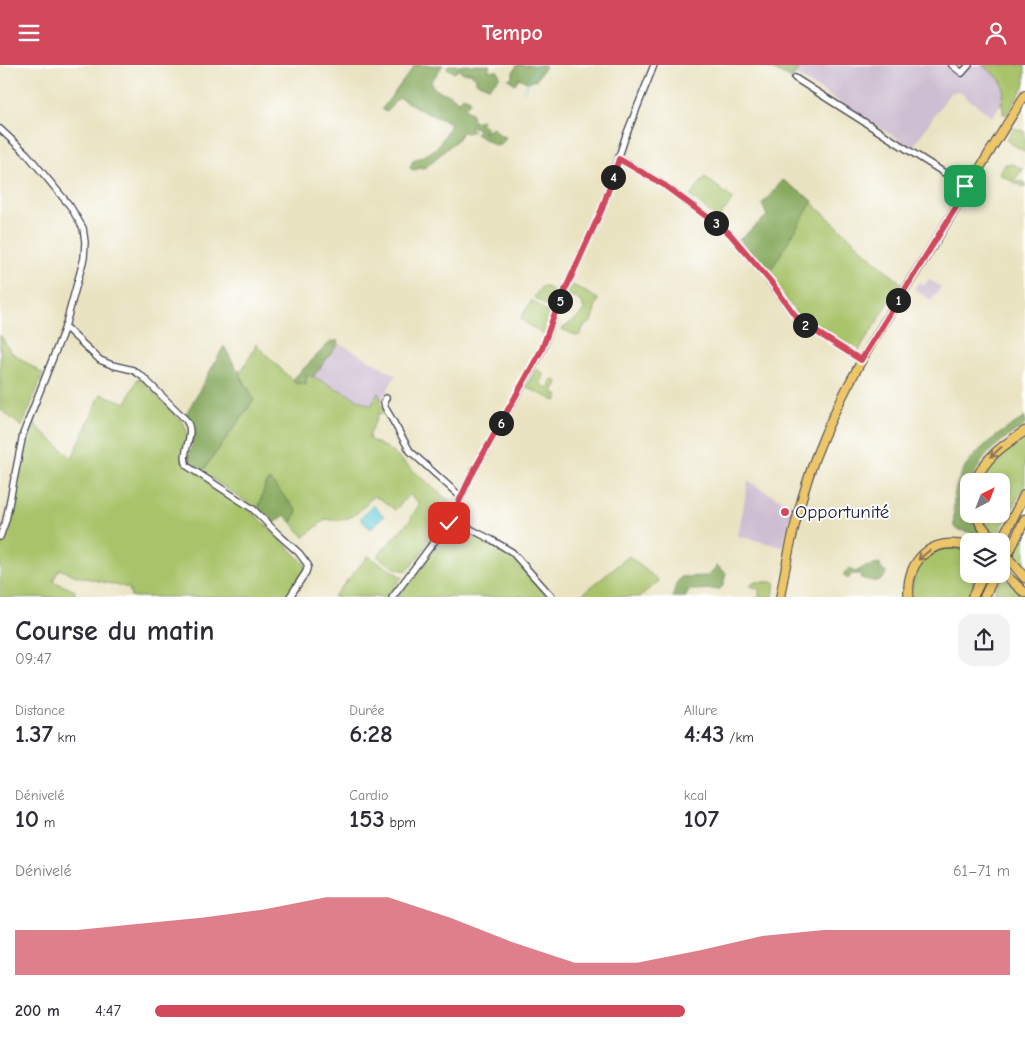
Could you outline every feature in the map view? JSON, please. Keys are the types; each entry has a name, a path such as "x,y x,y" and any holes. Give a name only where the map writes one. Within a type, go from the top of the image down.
{"highway":[{"path":"980,473 990,458 1025,431"},
{"path":"1004,533 1025,494"},
{"path":"1010,543 1025,513"},
{"path":"1010,554 1025,519"},
{"path":"908,597 911,573 918,560 925,553 944,544 960,545"},
{"path":"1010,560 1025,578"},
{"path":"1010,579 1025,593"},
{"path":"973,597 980,583"},
{"path":"984,597 991,583"},
{"path":"989,597 996,583"}],"main road":[{"path":"780,597 798,513 815,458 861,360 1025,95"}],"street":[{"path":"392,597 451,519 471,476 542,349 556,310 599,216 625,138 654,65"},
{"path":"952,65 962,73 969,65"},
{"path":"795,78 968,188"},
{"path":"0,129 27,155 76,214 83,229 85,242 84,258 65,327 23,433 6,520 0,537"},
{"path":"619,159 664,185 729,233 771,282 799,321 861,360"},
{"path":"65,327 100,360 133,370 143,377 186,420 191,431 185,457 187,465 253,509 278,535 299,553 308,565 306,572 289,597"},
{"path":"386,397 385,407 408,447 461,497"},
{"path":"451,519 512,552 553,597"}],"shaded area":[{"path":"802,65 982,65 1002,81 1004,93 1001,104 992,117 958,91 950,93 912,148 795,74"},
{"path":"929,279 941,287 931,301 914,289 919,282 924,285"},
{"path":"339,343 396,375 380,403 386,414 379,413 355,398 313,377"},
{"path":"748,481 793,505 783,547 738,536"}],"green space":[{"path":"415,65 443,65 431,82 432,86 453,96 459,102 462,96 469,98 470,102 465,107 472,114 473,122 482,120 480,124 487,127 484,133 493,127 501,136 506,137 501,145 495,146 478,136 476,134 478,129 471,126 469,128 474,131 462,132 458,139 426,167 413,170 410,168 413,160 428,154 437,147 451,123 426,113 400,98 396,100 388,111 386,112 382,109"},
{"path":"448,65 490,65 488,70 498,71 500,77 489,87 476,82 476,78 471,72 463,73 458,70 454,73 447,68"},
{"path":"517,65 546,65 536,80 527,82 519,78 515,84 508,79 513,77 513,72"},
{"path":"763,65 802,65 792,79"},
{"path":"982,65 1025,65 1025,84 1007,114 1003,114 1003,106 1001,104 1004,90 1001,81"},
{"path":"1014,128 1025,132 1025,152 1006,140"},
{"path":"1005,164 1012,164 1023,169 1015,179 1018,182 1025,182 1025,188 999,174"},
{"path":"705,177 733,199 718,219 690,196"},
{"path":"783,180 813,201 769,273 739,240 767,216 762,204"},
{"path":"811,202 901,283 858,352 854,352 801,320 769,273"},
{"path":"571,284 598,299 591,322 584,326 580,335 577,336 562,329 581,315 584,310 582,302 568,294 567,291"},
{"path":"542,286 559,292 549,308 534,297"},
{"path":"532,300 549,314 549,325 544,335 520,319"},
{"path":"0,335 11,352 43,374 22,427 0,409"},
{"path":"337,340 339,343 313,377 305,374 307,377 306,385 295,383 292,380 331,341"},
{"path":"256,344 292,380 300,372 306,373 371,406 378,393 382,400 380,403 386,414 379,413 369,439 387,448 455,506 446,519 436,514 429,522 439,530 407,571 395,568 377,556 411,519 420,504 410,495 395,510 373,496 354,515 342,520 326,519 304,537 292,523 297,511 270,480 266,483 258,510 202,472 254,400 239,371 242,370"},
{"path":"224,346 254,400 202,472 187,460 193,432 192,426 185,416"},
{"path":"536,369 544,374 541,385 549,389 552,379 558,382 553,393 559,396 556,401 526,387"},
{"path":"138,378 143,381 184,424 188,435 183,461 257,516 305,564 306,568 287,597 134,597 131,596 129,588 77,576 59,569 53,581 75,591 74,597 0,597 0,544 8,522 23,446 33,412 36,426 72,458 101,394 126,403"},
{"path":"1025,417 1025,425 993,448 981,462 975,473 962,473 973,457 1003,431"},
{"path":"1025,435 1025,485 1010,512 1010,473 984,473 994,457"},
{"path":"960,477 960,523 975,523 982,533 973,533 954,527 954,496"},
{"path":"270,480 297,511 292,523 285,515 272,525 258,510 266,483"},
{"path":"985,523 1004,523 998,533 993,533"},
{"path":"453,524 510,555 548,597 398,597"},
{"path":"1025,528 1025,563 1021,566 1025,570 1025,574 1011,556"},
{"path":"948,547 960,549 960,583 974,583 967,597 911,597 915,571 929,553"},
{"path":"368,556 402,577 387,597 333,597"},
{"path":"629,556 659,581 640,597 579,597"},
{"path":"880,564 881,569 886,572 882,579 876,581 861,578 860,574 852,574 848,579 844,576 844,573 849,569 855,572 864,567"},
{"path":"717,566 726,573 723,586 720,589 689,590 686,597 673,597 676,584 681,577 707,576"},
{"path":"755,582 775,582 773,597 759,597 759,589 750,586"},
{"path":"998,583 1010,583 1024,597 992,597"}],"water":[{"path":"373,505 384,516 371,529 360,519"}],"waterway":[{"path":"523,92 538,65"}],"place":[{"name":"Opportunité","path":"785,512"}],"route":[{"path":"449,523 471,476 536,363 547,337 551,321 608,195 619,159 682,197 729,233 771,282 799,321 861,360 968,188 965,186"}]}
